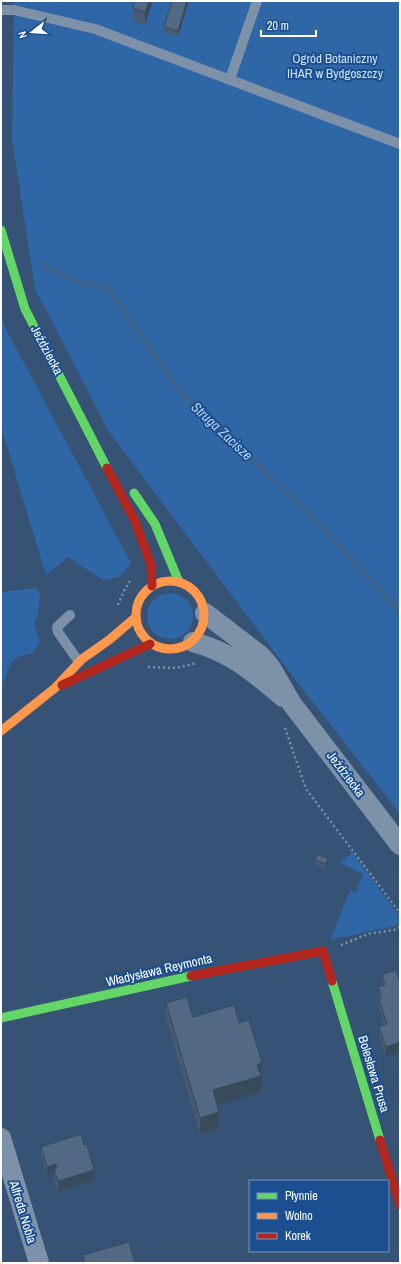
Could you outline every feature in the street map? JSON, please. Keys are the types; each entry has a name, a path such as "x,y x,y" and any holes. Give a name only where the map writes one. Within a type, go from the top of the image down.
{"street":[{"name":"Jeździecka","path":"1,230 25,308 108,464 117,488 136,521 145,545 152,576 152,586"},
{"name":"Jeździecka","path":"108,464 136,494 155,524 179,582"},
{"path":"166,581 179,582 196,592 202,603 205,613 203,627 193,642 184,647 172,650 161,649 150,644 138,628 136,618 137,606 142,595 152,586 166,581"},
{"name":"Jeździecka","path":"205,613 261,656 271,668 292,704 400,845"},
{"path":"1,731 55,688 79,662 136,618"},
{"name":"Jeździecka","path":"193,642 214,647 232,657 292,704"},
{"path":"55,688 87,675 133,650 150,644"},
{"name":"Władysława Reymonta","path":"1,1018 208,972 323,951"},
{"name":"Bolesława Prusa","path":"323,951 400,1205"},
{"name":"Alfreda Nobla","path":"1,1138 39,1263"}],"lane":[{"path":"230,79 257,1"},
{"path":"1,10 14,10 95,29 400,144"},
{"path":"70,616 57,627 58,632 79,662"}],"path":[{"path":"116,610 133,574"},
{"path":"142,667 177,668 199,663"},
{"path":"284,726 306,789 400,913"},
{"path":"323,951 368,934 394,930 400,926"}],"green space":[{"name":"Ogród Botaniczny IHAR w Bydgoszczy","path":"14,1 400,1 400,814 294,678 109,432 35,289 12,139"},
{"path":"1,317 8,333 131,563 119,577 103,580 68,557 46,575 1,427"},
{"path":"34,588 38,590 40,595 38,613 34,624 40,642 33,653 13,660 1,687 1,592"},
{"path":"170,593 183,597 189,603 193,616 189,629 183,635 170,639 157,635 151,629 147,616 151,603 157,597"},
{"path":"352,852 400,917 400,923 394,926 330,940 350,890 356,892 363,874 340,863"}],"building":[{"path":"135,1 149,1 145,12 133,8"},
{"path":"172,1 187,1 178,31 164,27"},
{"path":"318,855 328,858 326,864 315,860"},
{"path":"396,970 400,980 400,1042 386,1047 379,1027 387,1024 379,999 382,998 378,987 385,985 382,974"},
{"path":"187,997 193,1017 234,1005 239,1023 249,1020 262,1062 257,1065 261,1076 213,1090 219,1112 200,1118 166,1003"},
{"path":"81,1134 84,1145 87,1144 94,1170 58,1181 54,1169 57,1168 56,1164 47,1167 41,1147"},
{"path":"129,1242 135,1263 85,1263 83,1255"}],"waterway":[{"name":"Struga Zacisze","path":"43,264 78,282 107,287 182,394 309,513 400,612"}],"traffic: fast":[{"path":"1,230 25,309 107,468"},
{"path":"134,493 155,524 179,582"},
{"path":"1,1018 191,976"},
{"path":"332,981 380,1140"}],"traffic: slow":[{"path":"163,581 177,581 189,586 199,596 204,608 204,615 204,622 199,634 189,644 177,649 163,649 151,644 141,634 136,622 136,608 141,596 151,586 163,581"},
{"path":"1,731 55,688 82,659 109,640 136,617"}],"traffic: jam":[{"path":"107,468 135,521 151,565 152,586"},
{"path":"62,685 150,644"},
{"path":"191,976 323,951 332,981"},
{"path":"380,1140 400,1205"}]}
